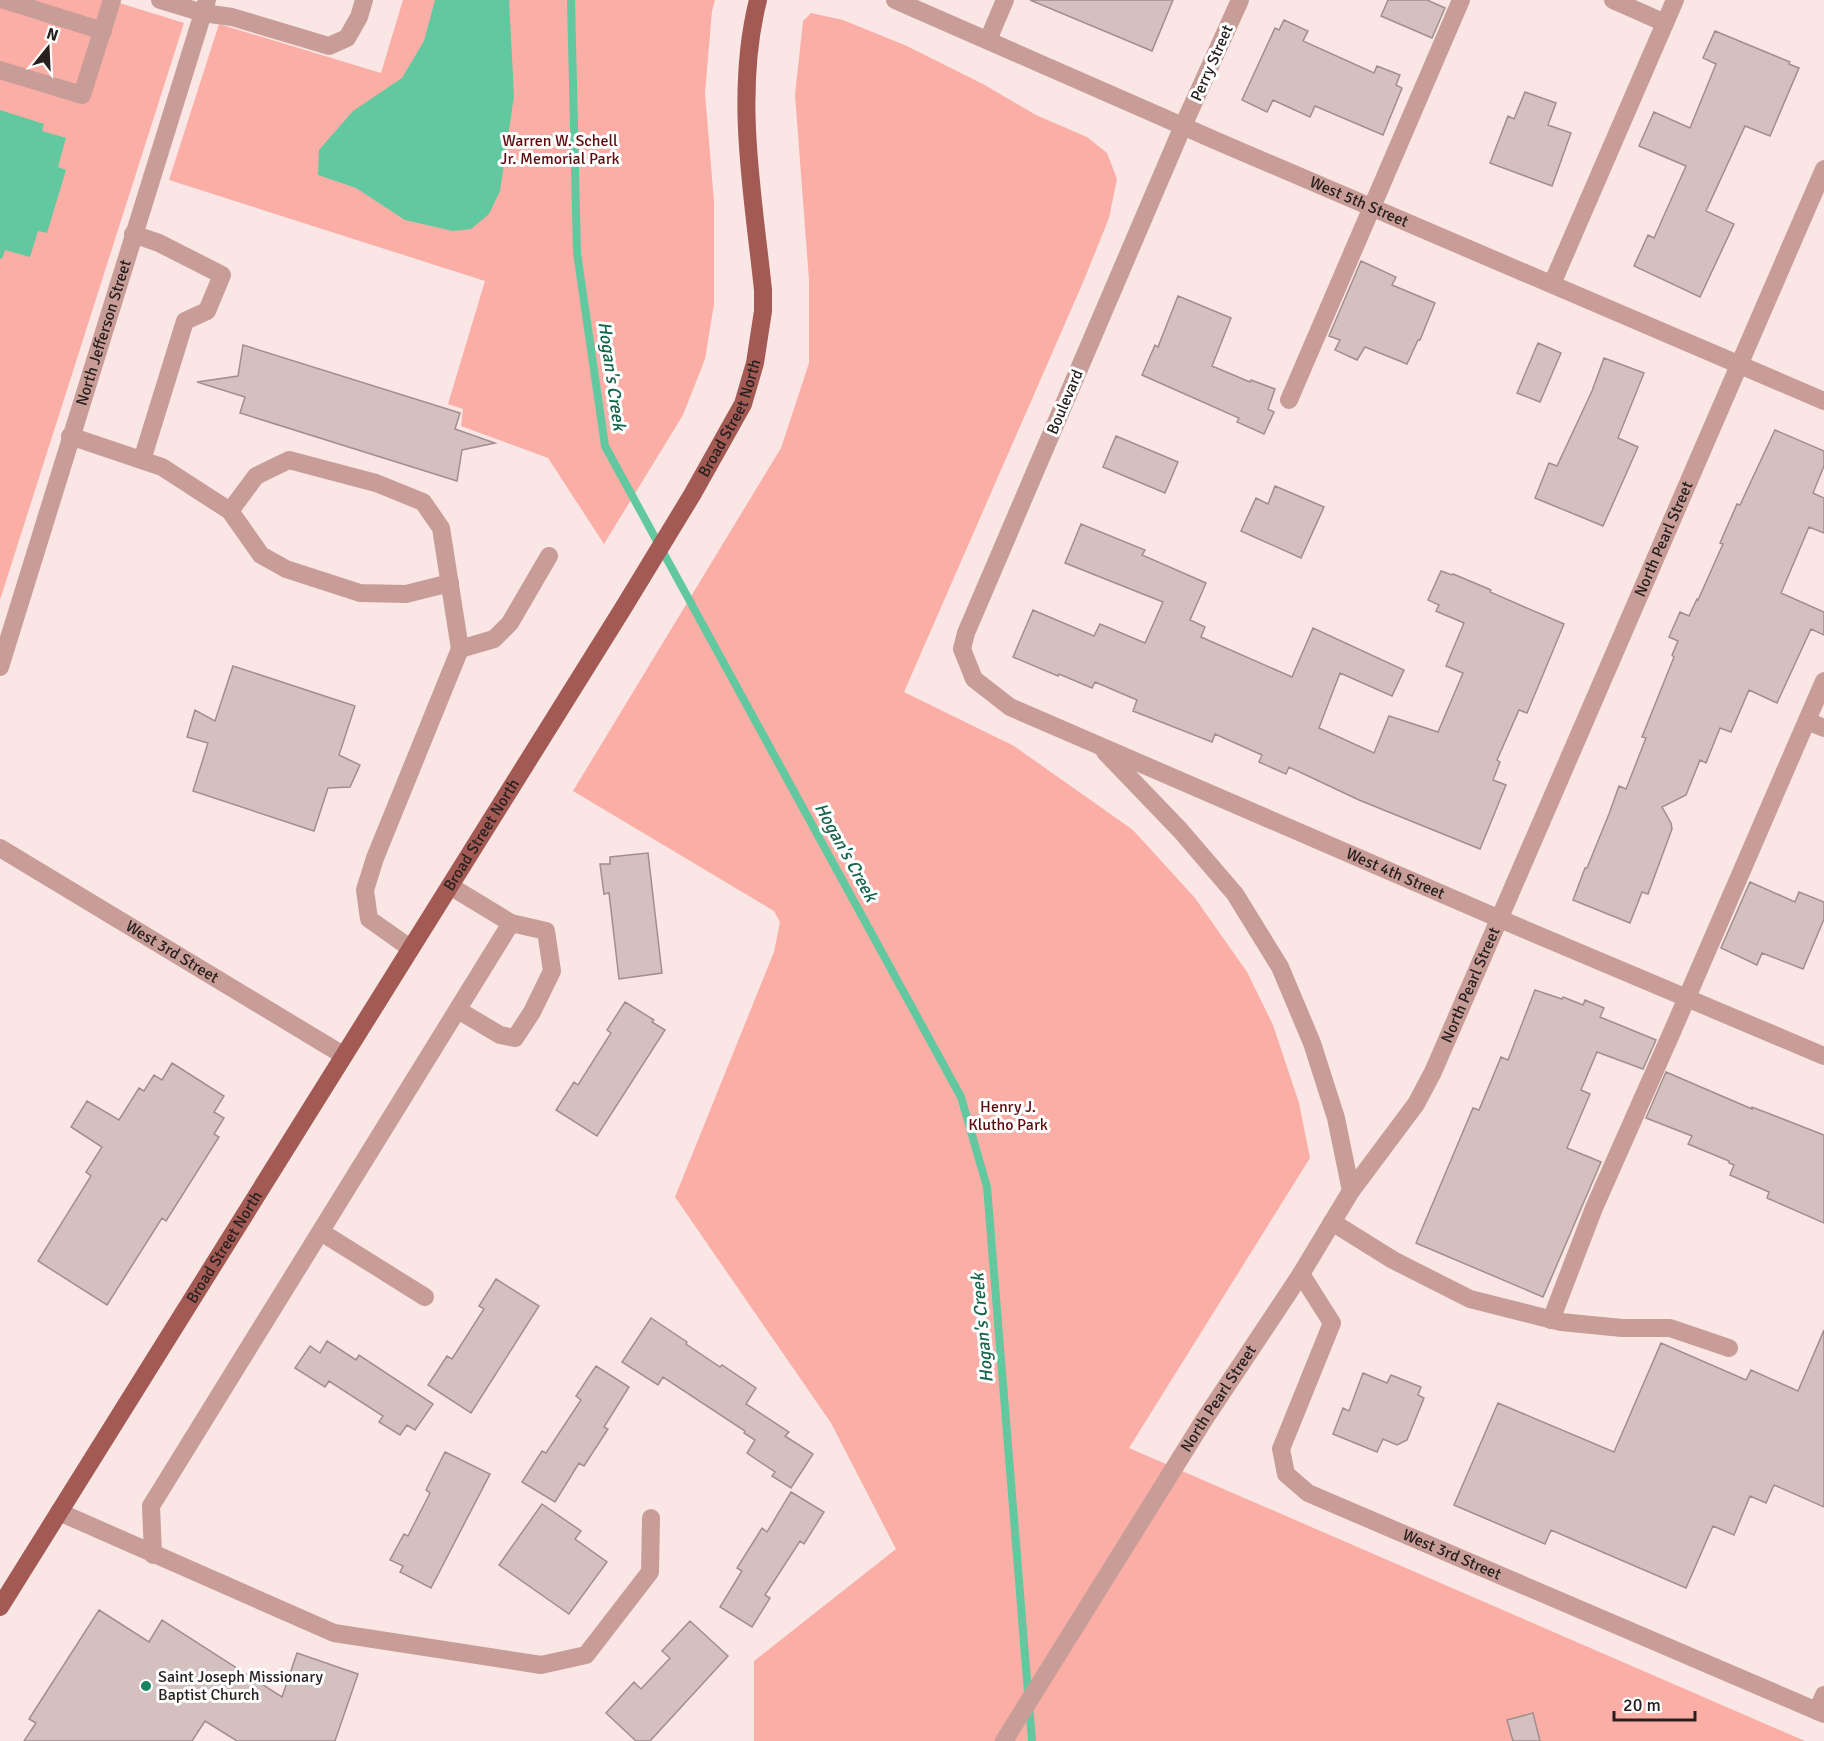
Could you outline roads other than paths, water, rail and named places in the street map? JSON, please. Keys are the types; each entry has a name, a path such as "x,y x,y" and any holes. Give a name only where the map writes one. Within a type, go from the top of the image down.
{"main road":[{"name":"Broad Street North","path":"0,1607 622,610 692,495 743,404 754,363 763,290 745,109 747,59 758,0"}],"street":[{"path":"4,0 103,31"},
{"path":"0,70 82,95 112,0"},
{"path":"160,0 205,6 232,17 329,46 347,38 359,17 364,0"},
{"name":"West 5th Street","path":"895,0 1824,401"},
{"path":"988,40 1005,0"},
{"name":"Perry Street","path":"1183,126 1240,0"},
{"path":"1289,400 1461,0"},
{"path":"1613,0 1665,23"},
{"path":"1552,284 1675,0"},
{"name":"North Jefferson Street","path":"0,667 205,6"},
{"name":"Boulevard","path":"974,679 962,650 966,633 1183,126"},
{"name":"North Pearl Street","path":"1004,1741 1085,1608 1204,1420 1301,1274 1351,1191 1416,1104 1425,1088 1824,169"},
{"path":"133,234 159,243 222,275 207,311 185,321 142,460"},
{"path":"70,436 162,467 230,511 261,555 286,569 360,593 406,594 450,583"},
{"path":"230,511 256,476 289,460 376,483 423,502 441,528 460,649 378,850 365,890 369,919 410,948"},
{"path":"460,649 494,639 498,635 510,622 549,556"},
{"name":"West 4th Street","path":"974,679 1010,707 1824,1056"},
{"path":"1551,1320 1594,1208 1824,681"},
{"path":"1807,721 1824,728"},
{"path":"1099,746 1180,830 1235,894 1280,967 1312,1043 1336,1118 1351,1191"},
{"name":"West 3rd Street","path":"0,848 344,1055"},
{"path":"450,886 512,923 546,931 552,971 532,1012 515,1038 500,1035 458,1010"},
{"path":"153,1555 151,1506 512,923"},
{"path":"1332,1222 1394,1260 1470,1299 1551,1320 1622,1328 1670,1328 1729,1348"},
{"path":"321,1232 425,1297"},
{"name":"West 3rd Street","path":"1301,1274 1332,1323 1281,1449 1286,1474 1308,1493 1822,1707"},
{"path":"58,1512 334,1633 541,1665 586,1655 650,1572 651,1518"}],"waterway":[{"name":"Hogan's Creek","path":"571,0 577,253 605,446 961,1097 987,1187 1032,1741"}],"place":[{"name":"Saint Joseph Missionary Baptist Church","path":"146,1686"}],"park label":[{"name":"Warren W. Schell Jr. Memorial Park","path":"560,150"},
{"name":"Henry J. Klutho Park","path":"1008,1116"}]}
